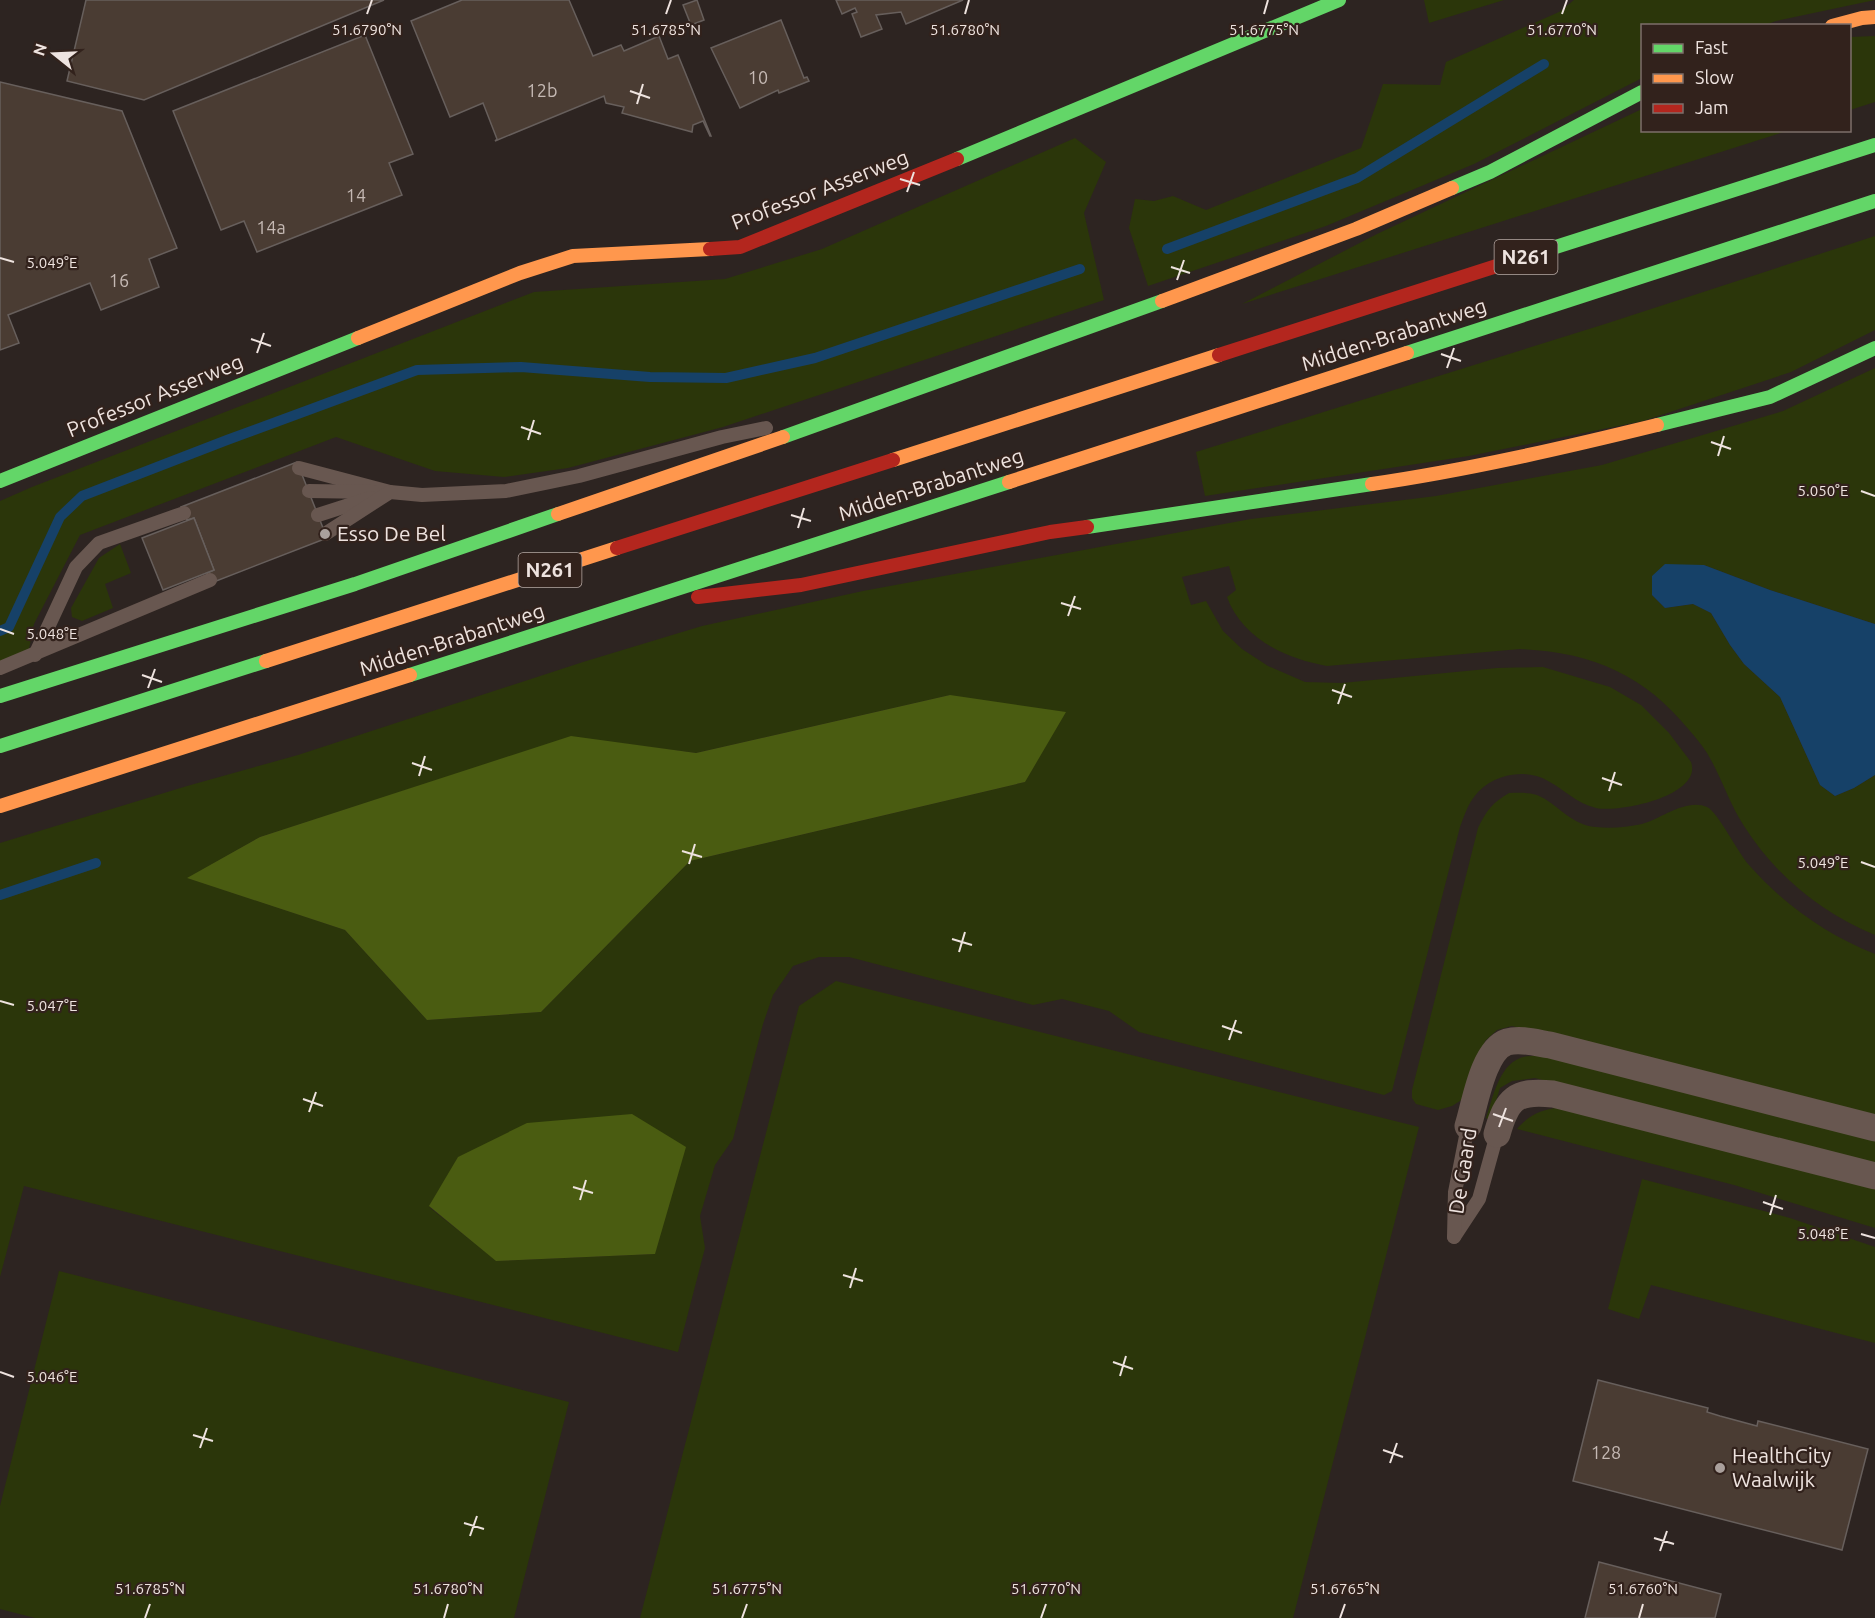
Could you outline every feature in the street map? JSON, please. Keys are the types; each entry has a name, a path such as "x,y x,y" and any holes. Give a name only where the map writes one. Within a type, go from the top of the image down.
{"main road":[{"name":"Professor Asserweg","path":"0,480 520,273 573,256 740,247 1034,128 1339,0"},
{"path":"1840,24 1875,17"},
{"name":"N261","path":"0,696 355,584 873,406 1356,229 1490,172 1641,93"},
{"name":"Midden-Brabantweg","path":"0,746 1875,145"},
{"name":"Midden-Brabantweg","path":"0,806 626,606 1875,201"},
{"name":"N261","path":"626,606 801,585 1050,532 1433,475 1578,444 1770,397 1875,348"}],"street":[{"name":"De Gaard","path":"1468,1126 1488,1059 1496,1049 1507,1042 1526,1041 1550,1045 1875,1128"},
{"name":"De Gaard","path":"1497,1134 1503,1112 1509,1102 1519,1095 1534,1092 1553,1094 1875,1176"}],"lane":[{"name":"N261","path":"309,491 390,492 422,495 506,491 579,476 722,437 873,406"},
{"name":"N261","path":"299,468 390,492"},
{"name":"N261","path":"318,515 390,492"},
{"path":"325,534 390,492"},
{"path":"35,655 76,567 99,543 184,513"},
{"path":"0,668 210,580"},
{"name":"De Gaard","path":"1468,1126 1455,1192 1454,1237 1479,1199 1497,1134"}],"green space":[{"path":"1424,0 1504,0 1429,23"},
{"path":"1574,0 1875,0 1768,24 1641,24 1641,79 1474,164 1326,226 1148,286 1129,228 1135,199 1154,201 1173,196 1206,210 1361,148 1383,84 1440,85 1446,62 1559,12"},
{"path":"1875,36 1875,102 1851,110 1851,37"},
{"path":"1641,109 1641,132 1784,132 1242,304 1377,234"},
{"path":"1075,138 1106,162 1084,213 1104,300 723,427 568,468 504,477 435,471 336,437 80,535 34,624 29,649 0,662 0,501 534,292 725,279 822,249"},
{"path":"1875,236 1875,330 1791,372 1643,421 1469,456 1205,496 1196,452 1605,324"},
{"path":"1875,368 1875,624 1770,590 1704,565 1652,576 1652,595 1665,608 1693,604 1711,613 1744,664 1780,697 1820,785 1835,796 1875,775 1875,935 1836,916 1818,904 1770,861 1739,817 1701,744 1673,712 1635,681 1594,661 1571,655 1520,649 1327,666 1312,663 1268,645 1243,625 1227,597 1236,590 1229,566 1182,577 1191,605 1206,601 1223,631 1242,649 1268,666 1305,682 1342,683 1497,668 1543,667 1610,687 1641,705 1669,733 1691,762 1691,774 1684,784 1672,793 1657,800 1622,808 1607,809 1589,806 1548,781 1529,774 1498,779 1481,789 1469,804 1460,827 1392,1091 1384,1095 1139,1032 1109,1011 1062,999 1033,1005 849,957 819,957 793,966 773,995 763,1024 733,1139 715,1165 700,1216 705,1248 678,1352 24,1186 0,1277 0,843 298,755 583,662 702,626 863,591 1251,519 1436,496 1602,465 1783,411","holes":["950,695 1025,782 690,861 541,1012 427,1020 345,930 188,878 260,837 571,737 696,753","429,1207 655,1254 497,1261"]},
{"path":"120,544 131,573 105,584 113,608 82,621 72,617 71,608 99,558"},
{"path":"950,695 1066,712 1025,782 690,861 541,1012 427,1020 345,930 187,878 260,837 571,736 696,753"},
{"path":"1509,793 1537,795 1571,818 1602,828 1642,824 1691,805 1707,807 1717,816 1749,865 1776,893 1823,928 1875,954 1875,1119 1512,1026 1497,1030 1485,1041 1471,1088 1463,1099 1452,1106 1438,1110 1416,1104 1412,1098 1412,1090 1478,828 1490,808"},
{"path":"836,981 1419,1127 1293,1618 640,1618 799,1006"},
{"path":"1548,1056 1875,1141 1875,1166 1535,1078 1512,1081 1500,1088 1490,1120 1486,1118 1497,1084 1506,1068 1523,1057"},
{"path":"1560,1107 1875,1189 1875,1228 1734,1185 1517,1129 1536,1114"},
{"path":"632,1114 686,1147 655,1254 496,1261 429,1206 458,1157 527,1123"},
{"path":"1642,1179 1790,1218 1875,1247 1875,1343 1651,1285 1639,1319 1608,1309"},
{"path":"59,1271 569,1402 514,1618 35,1618 0,1609 0,1506"}],"water":[{"path":"1665,564 1704,565 1770,590 1875,624 1875,775 1835,796 1820,785 1780,697 1744,664 1711,613 1693,604 1665,608 1652,595 1652,576"}],"building":[{"path":"86,0 384,0 144,100 67,81"},
{"path":"462,0 569,0 593,56 621,45 624,51 659,36 668,59 678,55 711,136 703,121 693,125 692,132 622,113 624,107 606,103 604,96 495,141 497,139 483,103 450,117 411,21"},
{"path":"697,0 704,20 691,25 683,5"},
{"path":"836,0 963,0 906,24 901,12 876,15 882,29 861,37 852,14 857,12 855,8 842,14"},
{"path":"781,20 804,78 807,77 809,81 779,93 778,90 740,108 711,48"},
{"path":"365,35 413,154 389,163 402,195 257,252 244,221 221,230 173,111"},
{"path":"0,82 122,111 177,248 149,259 159,287 101,310 90,283 8,315 19,343 0,350"},
{"path":"297,462 327,538 211,583 207,573 214,570 194,518 187,520 181,507"},
{"path":"194,518 214,570 163,590 142,538"},
{"name":"HealthCity Waalwijk","path":"1598,1380 1708,1408 1707,1412 1757,1426 1758,1421 1868,1449 1842,1550 1573,1481"},
{"path":"1599,1562 1721,1594 1715,1618 1585,1618"}],"waterway":[{"path":"1167,249 1357,178 1544,64"},
{"path":"0,631 9,627 60,517 82,496 417,370 521,367 650,377 726,378 815,358 1080,269"},
{"path":"0,895 96,863"}],"traffic: fast":[{"path":"957,159 1339,0"},
{"path":"1452,188 1490,172 1641,93"},
{"path":"1537,253 1875,145"},
{"path":"1407,353 1875,201"},
{"path":"783,437 1162,301"},
{"path":"0,481 358,338"},
{"path":"1657,425 1770,397 1875,348"},
{"path":"410,675 1009,482"},
{"path":"1087,527 1372,484"},
{"path":"0,696 355,584 558,514"},
{"path":"0,746 266,661"}],"traffic: slow":[{"path":"1840,24 1875,17"},
{"path":"1162,301 1356,229 1452,188"},
{"path":"358,338 520,273 573,256 710,249"},
{"path":"1009,482 1407,353"},
{"path":"893,460 1219,355"},
{"path":"1372,484 1515,458 1657,425"},
{"path":"558,514 783,437"},
{"path":"266,661 617,548"},
{"path":"0,806 410,675"}],"traffic: jam":[{"path":"710,249 740,247 957,159"},
{"path":"1219,355 1537,253"},
{"path":"617,548 893,460"},
{"path":"698,597 801,585 1050,532 1087,527"}],"place":[{"name":"Esso De Bel","path":"325,534"},
{"name":"HealthCity Waalwijk","path":"1720,1468"}]}
